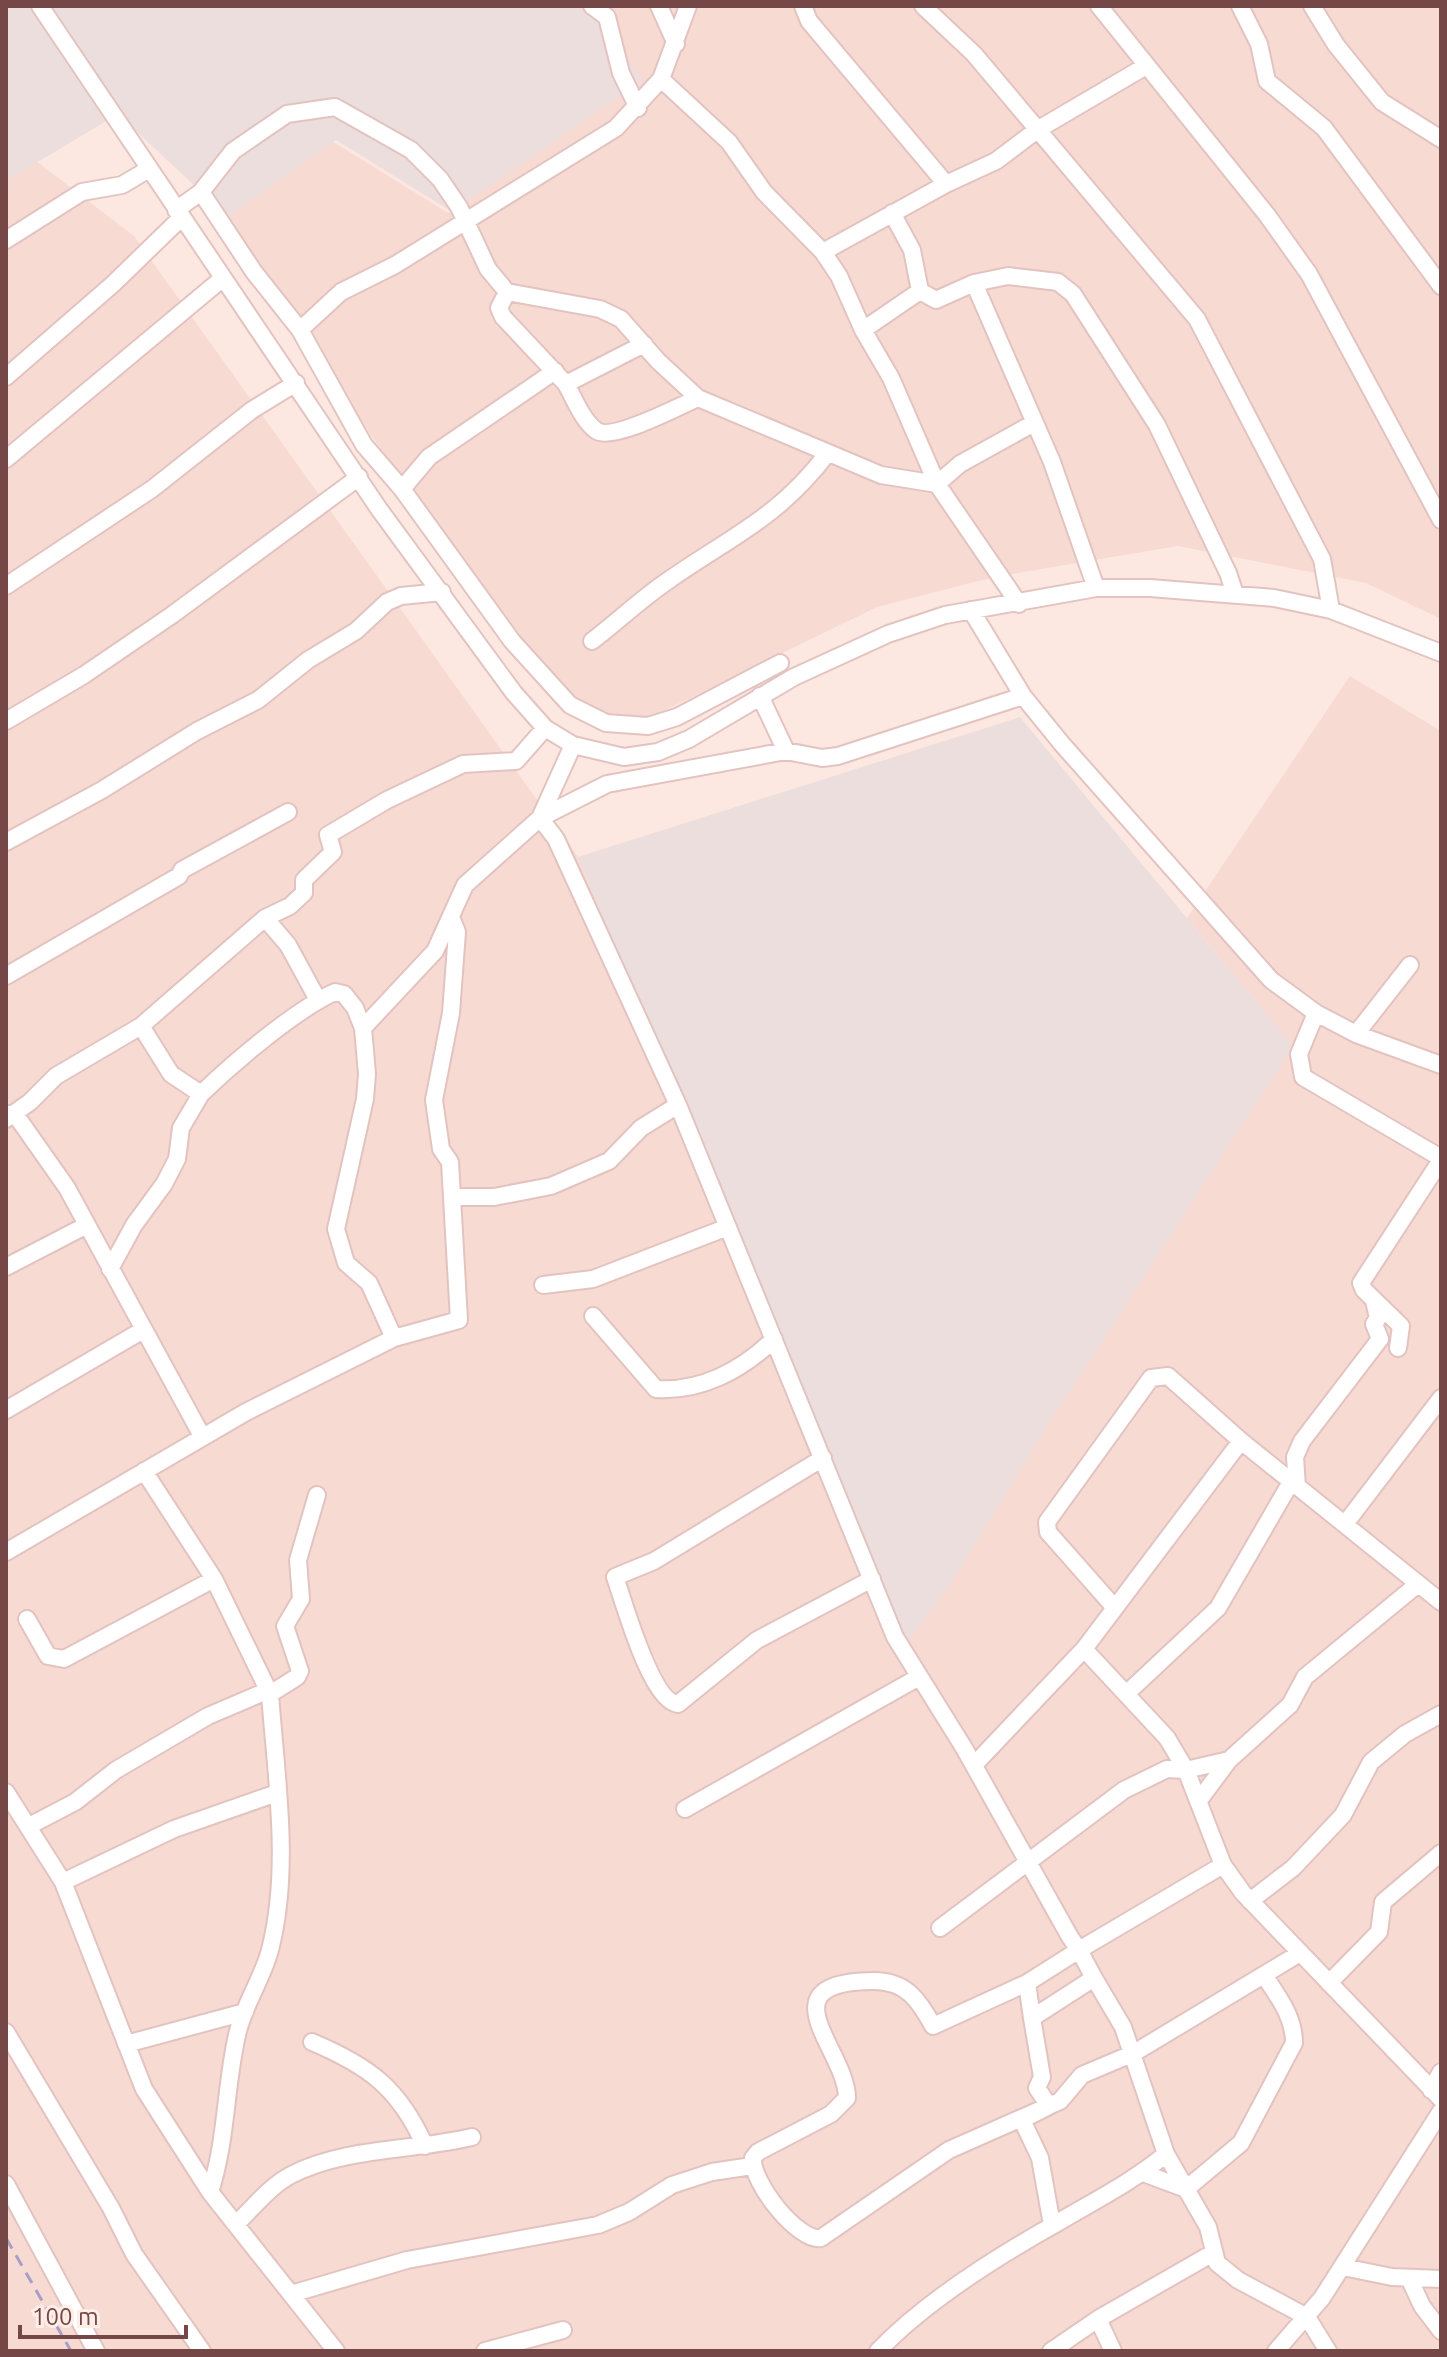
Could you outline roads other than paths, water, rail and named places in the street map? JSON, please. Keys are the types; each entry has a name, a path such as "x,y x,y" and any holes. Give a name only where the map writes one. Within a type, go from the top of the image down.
{"street":[{"path":"40,6 359,477 514,693 545,728 573,745 624,757 658,752 689,739 760,696 875,639 945,615 1096,588 1235,594 1331,610 1441,653"},
{"path":"592,6 607,17 621,73 638,108"},
{"path":"659,6 676,44"},
{"path":"300,330 341,292 395,265 573,158 616,128 638,108 661,79 688,6"},
{"path":"803,6 809,21 946,184"},
{"path":"923,6 974,54 1197,319 1322,559 1331,610"},
{"path":"1099,6 1267,215 1309,274 1441,520"},
{"path":"1240,6 1259,44 1267,81 1324,128 1441,286"},
{"path":"1312,6 1336,45 1382,102 1441,139"},
{"path":"823,252 946,184 996,161 1037,130 1146,66"},
{"path":"661,79 729,142 764,192 823,252 839,276 863,330 891,378 937,484 1019,604"},
{"path":"6,377 113,284 201,192 233,151 287,114 335,107 411,150 440,179 466,222 488,269 507,292 600,309 621,319 698,398 827,454 898,480 937,484 960,464 1034,423"},
{"path":"6,240 82,192 122,185 149,169"},
{"path":"201,192 254,272 300,330 364,445 402,489 525,658 570,705 622,726 664,722 780,663"},
{"path":"892,213 912,250 920,291 936,300 974,283 1031,276 1058,282 1073,294 1157,425 1228,573 1235,594"},
{"path":"6,459 223,278"},
{"path":"974,283 1034,423 1096,588"},
{"path":"863,330 920,291"},
{"path":"507,292 499,308 503,317 561,377 596,431 606,434 622,431 698,398"},
{"path":"402,489 418,468 448,443 561,377 644,344"},
{"path":"6,586 152,489 252,410 296,383"},
{"path":"592,641 670,579 773,513 799,490 827,454"},
{"path":"6,721 84,675 172,615 359,477"},
{"path":"6,842 102,790 197,731 258,700 308,660 356,631 387,602 401,596 442,592"},
{"path":"971,610 1023,696 1271,980 1316,1013 1356,1034 1441,1065"},
{"path":"760,696 786,751"},
{"path":"363,1028 421,968 446,931 465,885 540,818 607,784 786,751 822,758 838,756 1023,696"},
{"path":"202,1436 43,1150 9,1116 56,1076 141,1026 265,918 290,906 304,893 304,880 333,852 328,835 387,800 463,764 516,761 545,728"},
{"path":"540,818 573,745"},
{"path":"6,976 288,812"},
{"path":"540,818 556,839 678,1105 895,1637 974,1765 1134,2053 1166,2154 1213,2237 1213,2253 1226,2272 1307,2317 1328,2351"},
{"path":"6,1552 202,1436 394,1338 459,1320 450,1162 441,1149 434,1100 451,1013 457,932 451,917"},
{"path":"265,918 288,945 318,1000"},
{"path":"1356,1034 1410,965"},
{"path":"110,1269 177,1159 181,1128 201,1094 242,1057 318,1000 335,992 344,994 355,1008 363,1028 365,1099 336,1229 346,1263 366,1278 394,1338"},
{"path":"1316,1013 1299,1054 1303,1077 1441,1159 1361,1283 1374,1301 1401,1326 1398,1348"},
{"path":"141,1026 171,1074 201,1094"},
{"path":"452,1197 494,1197 551,1186 609,1161 641,1128 678,1105"},
{"path":"6,1267 87,1225"},
{"path":"543,1285 593,1279 728,1227"},
{"path":"1126,1694 1218,1608 1294,1485 1295,1457 1302,1441 1380,1339 1374,1324 1378,1318 1374,1301"},
{"path":"593,1316 656,1389 678,1389 725,1375 754,1358 774,1339"},
{"path":"6,1410 143,1330"},
{"path":"1115,1608 1048,1532 1047,1522 1151,1378 1168,1376 1241,1441 1284,1472 1294,1485 1441,1602"},
{"path":"1345,1524 1441,1398"},
{"path":"974,1765 1084,1649 1241,1441"},
{"path":"823,1458 654,1561 615,1577 643,1659 666,1698 678,1704 757,1640 872,1579"},
{"path":"144,1471 214,1579 270,1692 277,1793 278,1911 270,1950 236,2040 229,2109 210,2192"},
{"path":"29,1826 75,1802 116,1770 208,1716 270,1692 297,1677 300,1671 285,1626 301,1599 298,1560 317,1495"},
{"path":"27,1619 48,1656 64,1659 214,1579"},
{"path":"1200,1799 1229,1760 1290,1705 1305,1677 1418,1584"},
{"path":"1084,1649 1167,1738 1200,1799 1223,1865 1250,1901 1436,2094"},
{"path":"685,1809 919,1677"},
{"path":"1250,1901 1293,1868 1343,1815 1371,1762 1405,1734 1441,1714"},
{"path":"940,1928 1124,1790 1159,1771 1186,1770 1229,1760"},
{"path":"6,1792 63,1882 144,2089 210,2192 336,2351"},
{"path":"63,1882 174,1829 277,1793"},
{"path":"1329,1983 1379,1932 1383,1902 1441,1853"},
{"path":"1223,1865 1027,1983 933,2026 916,1996 896,1985 877,1981 842,1984 825,1992 817,2001 816,2016 821,2036 843,2072 847,2098 831,2114 758,2152 752,2166 758,2183 778,2209 817,2240 968,2139 1060,2101 1082,2075 1134,2053 1300,1953"},
{"path":"1186,2189 1241,2143 1294,2043 1294,2028 1288,2013 1264,1975"},
{"path":"1032,2018 1094,1978"},
{"path":"1027,1983 1042,2077 1037,2088 1049,2106"},
{"path":"126,2044 245,2012"},
{"path":"6,2032 111,2208 134,2254 202,2351"},
{"path":"312,2042 361,2065 386,2084 407,2112 425,2146"},
{"path":"1436,2094 1441,2072"},
{"path":"1049,2106 1022,2120 1040,2158 1052,2225"},
{"path":"1276,2351 1307,2317 1343,2267 1441,2111"},
{"path":"236,2224 290,2176 336,2160 472,2137"},
{"path":"878,2351 900,2325 1052,2225 1143,2173 1166,2154"},
{"path":"291,2294 407,2260 598,2225 629,2212 672,2185 712,2172 752,2166"},
{"path":"1143,2173 1186,2189"},
{"path":"6,2184 96,2351"},
{"path":"1051,2351 1098,2319 1213,2253"},
{"path":"1343,2267 1409,2278 1441,2279"},
{"path":"1409,2278 1422,2306 1441,2331"},
{"path":"1098,2319 1113,2351"},
{"path":"485,2351 563,2330"}],"railway":[{"path":"6,2238 71,2351"}]}
